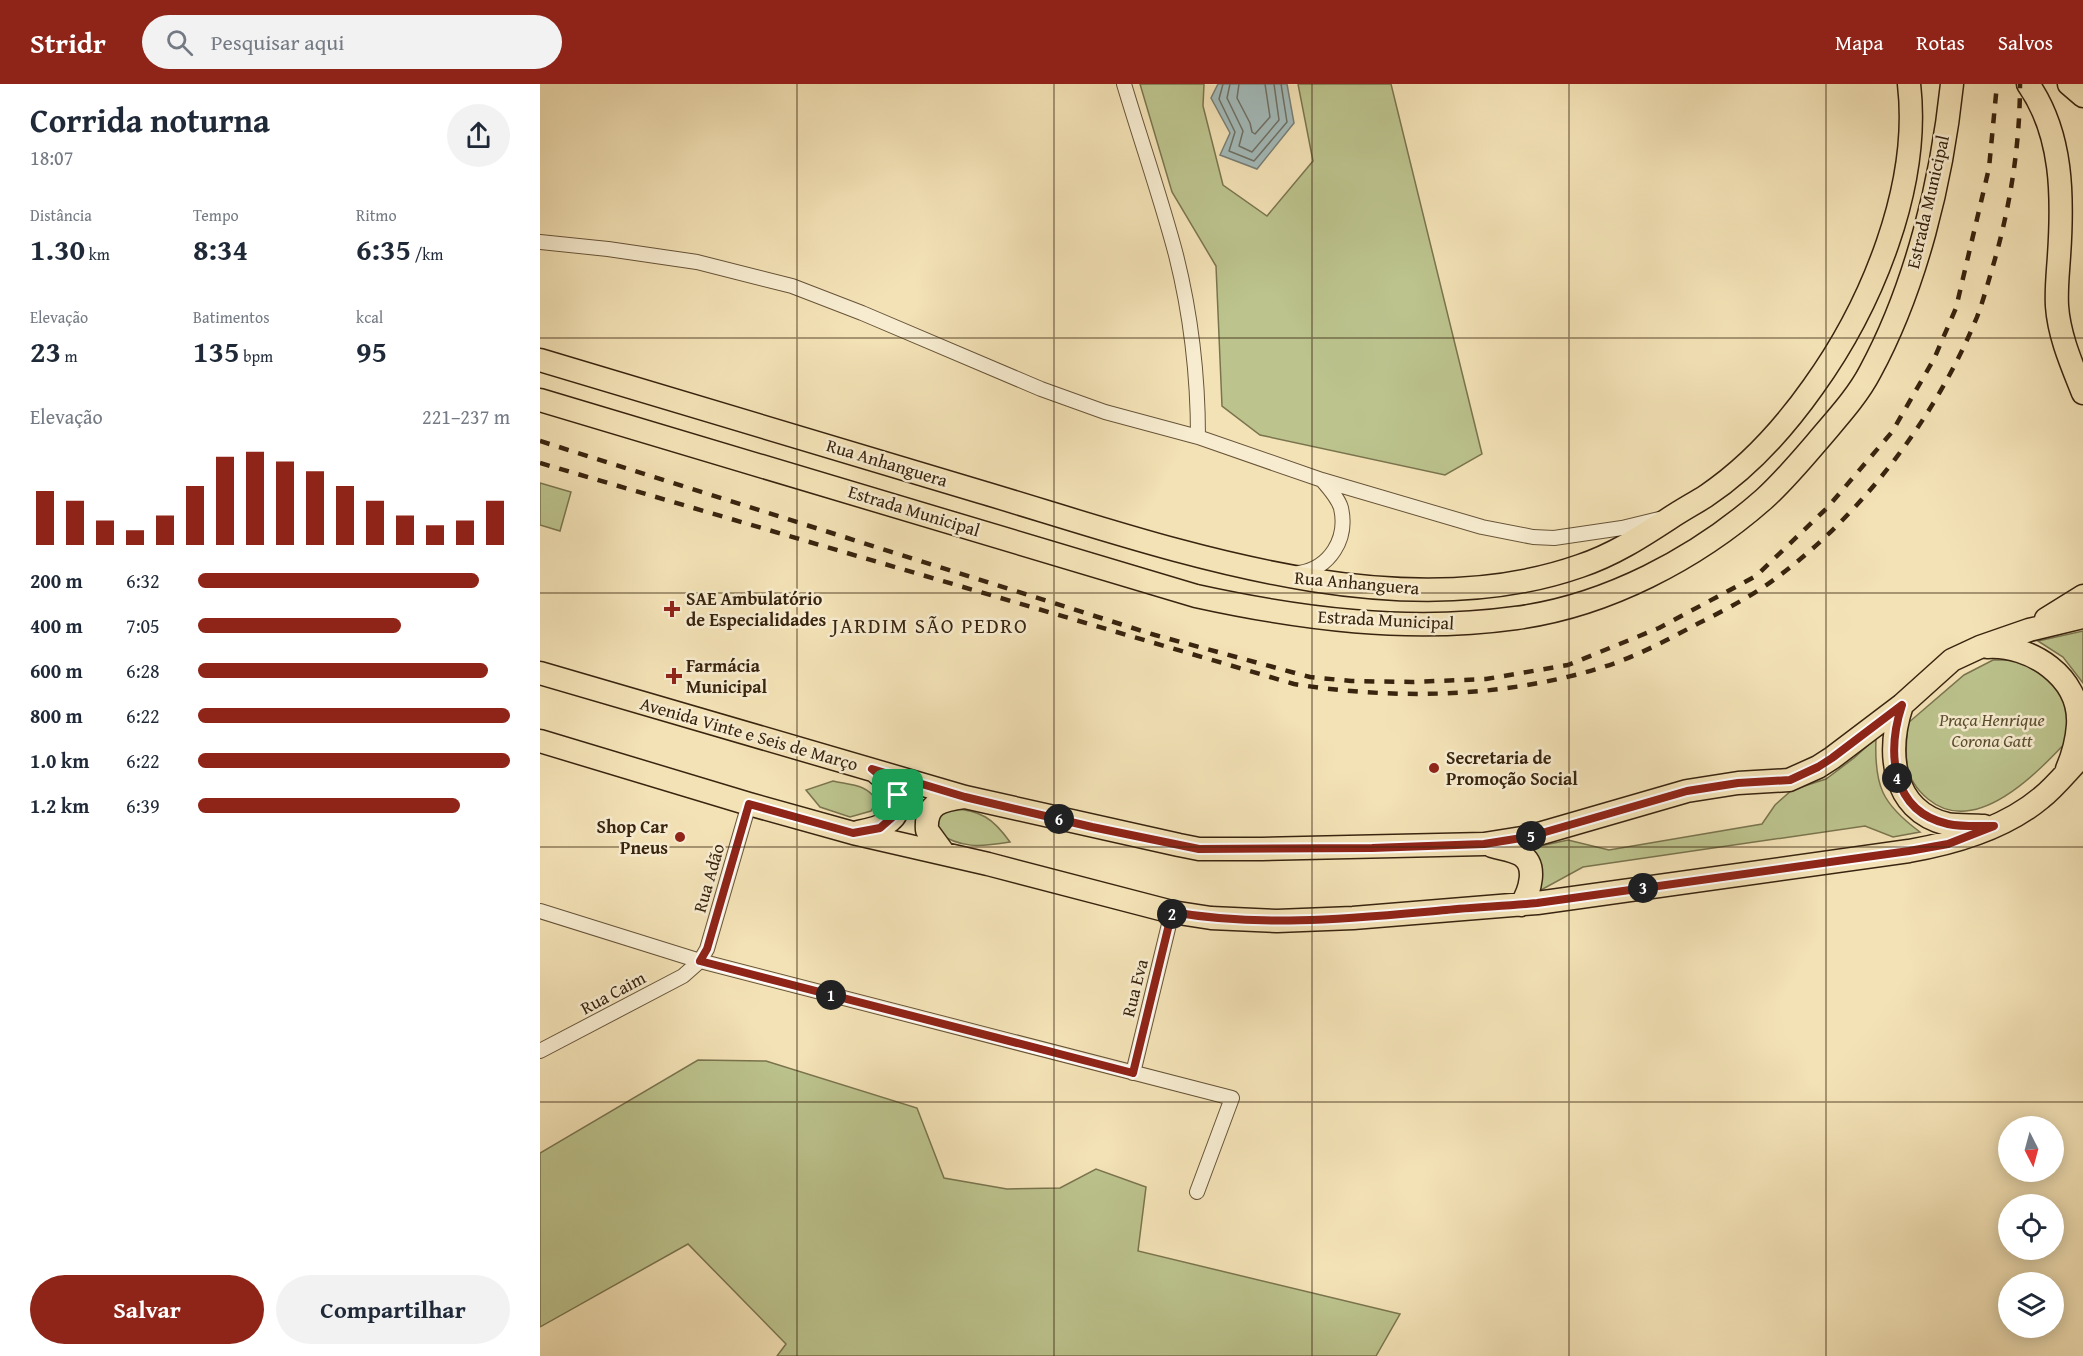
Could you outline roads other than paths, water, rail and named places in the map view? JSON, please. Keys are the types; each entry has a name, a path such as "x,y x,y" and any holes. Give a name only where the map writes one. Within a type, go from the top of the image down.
{"main road":[{"name":"Rua Anhanguera","path":"540,360 1132,537 1286,576 1380,588 1431,590 1508,583 1544,577 1611,553 1710,494 1781,430 1826,369 1856,319 1872,285 1897,210 1910,148 1909,84"},
{"name":"Estrada Municipal","path":"540,400 1206,598 1273,612 1334,620 1458,624 1518,618 1606,594 1647,578 1694,552 1727,529 1765,497 1827,429 1869,374 1915,266 1929,209 1952,84"},
{"path":"2028,84 2038,98 2048,122 2057,157 2061,206 2057,307 2065,348 2083,393"},
{"path":"2069,84 2083,96"},
{"path":"2029,630 2083,596"},
{"path":"2029,630 2083,617"},
{"name":"Avenida Vinte e Seis de Março","path":"540,674 965,797 1092,827 1199,849 1372,848 1484,844 1536,835 1687,791 1738,783 1790,780 1832,758 1902,705 1952,660 1980,647 2029,630"},
{"path":"1980,647 1996,646 2038,658 2049,665 2068,688 2073,697 2079,723 2073,755 2065,773"},
{"path":"1902,705 1896,724 1894,763 1896,777 1907,797 1914,806 1932,819 1955,825 1994,826"},
{"path":"540,741 853,833 943,852 1172,912 1211,918 1277,921 1353,918 1521,905 1948,844 1994,826 2040,799 2083,755"},
{"path":"853,833 880,828 892,820 898,808 896,789 872,769"},
{"path":"943,852 927,830 928,816 933,806 939,801 965,797"},
{"path":"1484,844 1520,854 1527,860 1530,867 1530,886 1521,905"}],"street":[{"path":"1124,84 1176,255 1196,378 1198,437"},
{"path":"540,242 697,262 792,286 862,313 1041,389 1105,412 1198,437 1322,480 1482,527 1533,537 1575,536 1622,528 1677,514"},
{"path":"1286,576 1309,572 1323,565 1339,542 1342,528 1340,506 1322,480"},
{"name":"Rua Adão","path":"700,961 707,949 749,804"},
{"path":"540,911 700,961 1232,1098 1197,1192"},
{"name":"Rua Eva","path":"1133,1073 1172,912"},
{"name":"Rua Caim","path":"540,1051 683,976 700,961"}],"water":[{"path":"1218,84 1287,84 1294,123 1257,169 1220,155 1230,133 1211,98"}],"railway":[{"path":"540,441 1155,635 1310,677 1351,681 1412,682 1486,679 1568,665 1659,628 1756,576 1827,508 1892,432 1934,359 1956,308 1989,168 1997,84"},
{"path":"540,463 1294,684 1409,694 1487,690 1563,678 1613,664 1638,654 1724,610 1765,586 1799,561 1831,532 1889,466 1939,394 1960,356 1981,307 2003,229 2012,181 2018,133 2020,84"}],"place":[{"name":"SAE Ambulatório de Especialidades","path":"672,609"},
{"name":"Farmácia Municipal","path":"674,676"},
{"name":"Secretaria de Promoção Social","path":"1434,768"},
{"name":"Shop Car Pneus","path":"680,837"}],"district":[{"name":"JARDIM SÃO PEDRO","path":"930,626"}],"park label":[{"name":"Praça Henrique Corona Gatt","path":"1992,730"}]}
